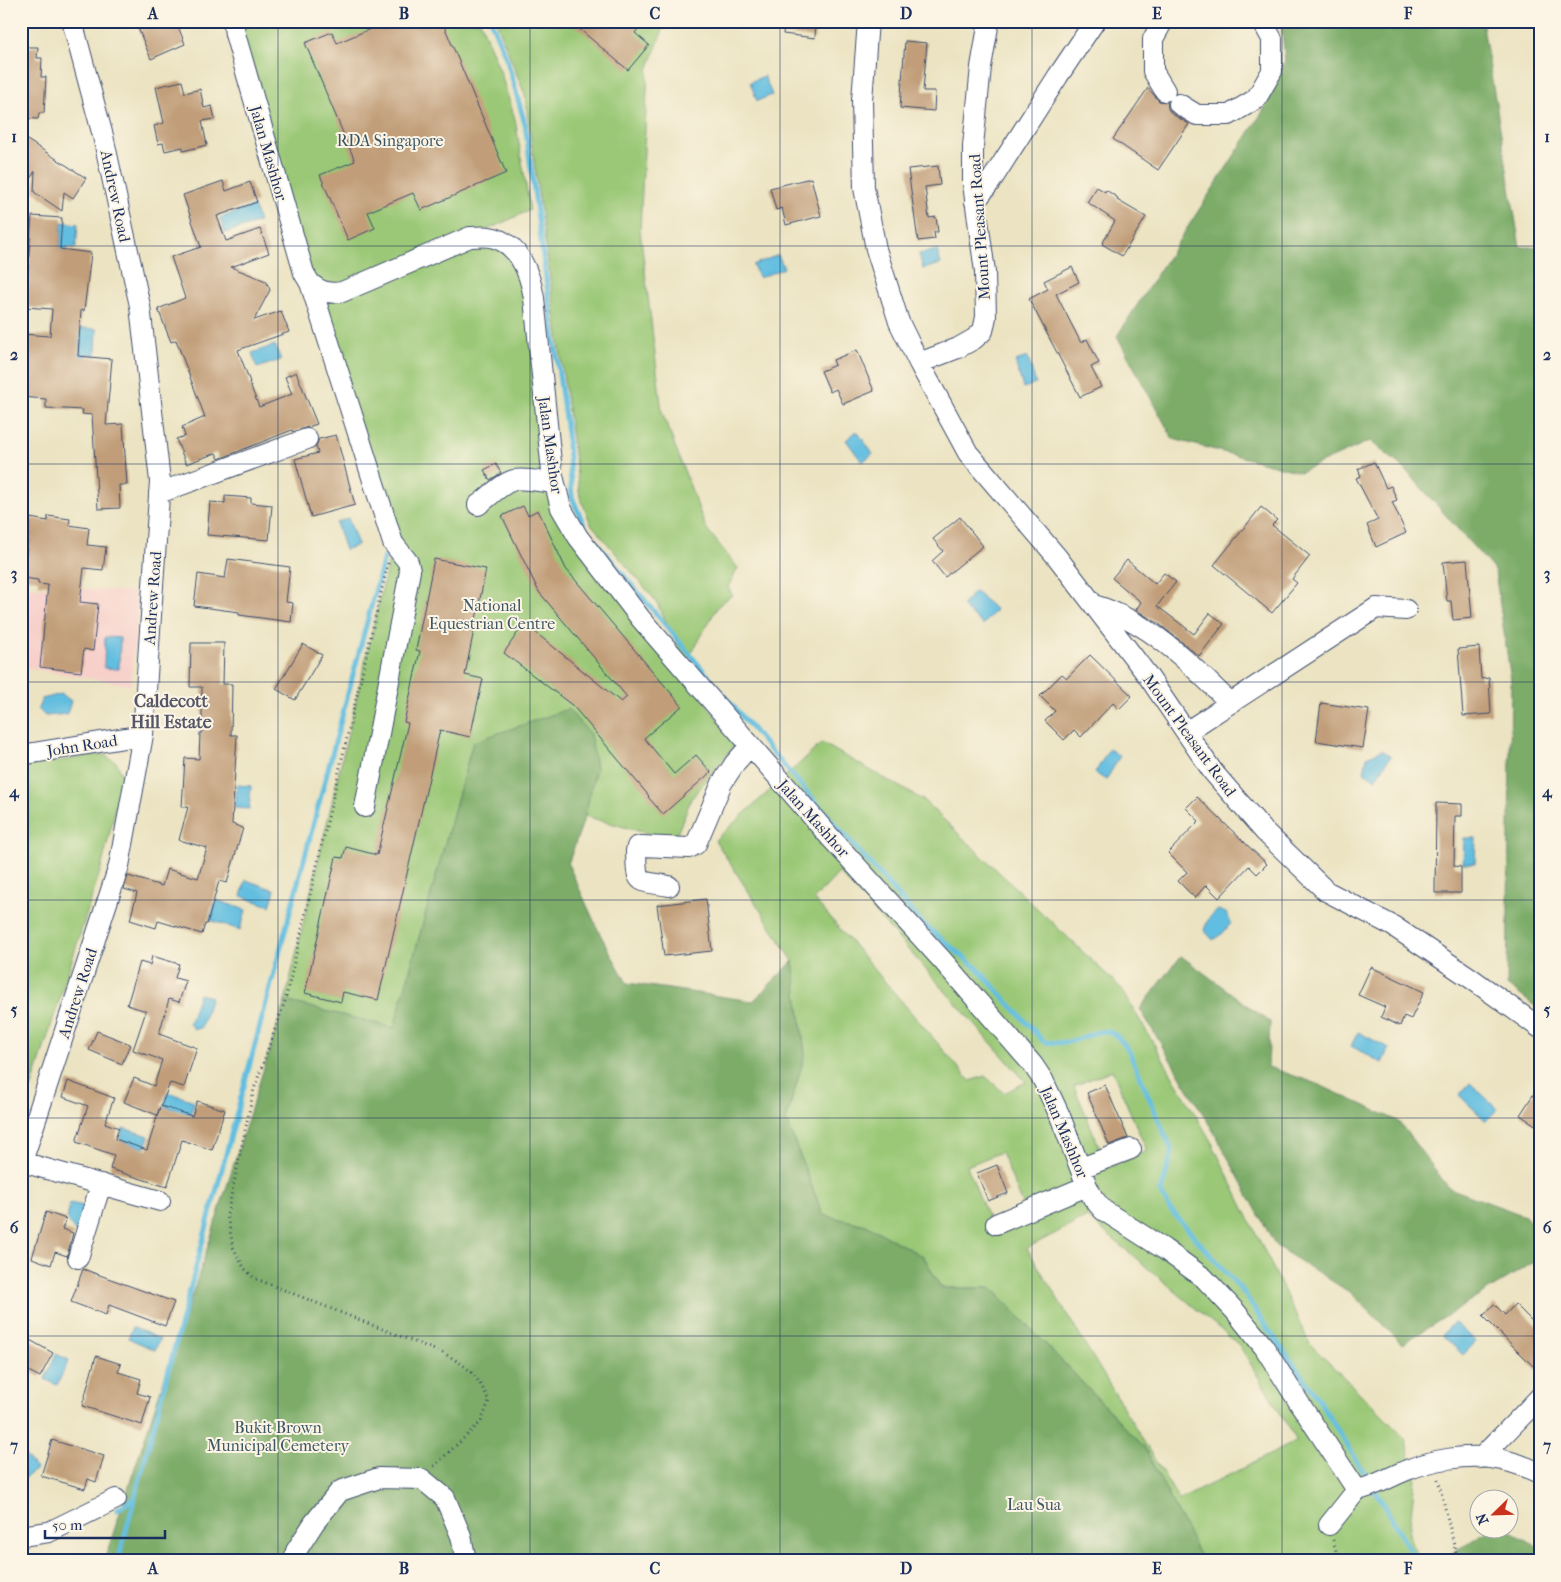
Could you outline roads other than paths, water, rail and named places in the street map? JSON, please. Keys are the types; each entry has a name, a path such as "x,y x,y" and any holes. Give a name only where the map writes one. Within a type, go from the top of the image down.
{"street":[{"name":"Andrew Road","path":"22,1164 119,866 143,735 160,480 140,306 104,136 72,21"},
{"name":"Jalan Mashhor","path":"233,21 235,34 304,273 310,283 393,543 408,562 409,579 365,807"},
{"name":"Mount Pleasant Road","path":"868,21 862,100 864,188 876,249 899,322 968,453 1058,557 1148,676 1213,772 1264,831 1326,891 1393,926 1540,1028"},
{"path":"975,202 991,182 1095,21"},
{"path":"1163,21 1153,39 1153,71 1172,98 1197,115 1229,115 1256,99 1272,71 1272,39 1262,21"},
{"name":"Mount Pleasant Road","path":"919,363 958,348 974,339 983,331 986,317 985,272 973,184 973,146 978,91 990,25"},
{"name":"Jalan Mashhor","path":"310,283 319,290 334,293 342,292 470,238 491,237 505,243 517,252 531,281 534,298 546,423 554,483 561,508 578,537 640,619 724,713 750,746 830,837 949,968 1033,1065 1043,1080 1060,1116 1093,1198 1103,1210 1164,1249 1204,1278 1235,1311 1264,1347 1300,1404 1367,1486"},
{"path":"159,493 307,439"},
{"path":"478,505 513,480 554,483"},
{"path":"1094,605 1108,609 1140,624 1188,661 1230,704"},
{"path":"1186,732 1376,608 1406,610"},
{"name":"John Road","path":"21,755 143,735"},
{"path":"669,886 643,881 638,878 636,874 637,847 689,848 696,844 722,783 735,763 750,746"},
{"path":"996,1224 1132,1149"},
{"path":"22,1164 160,1201"},
{"path":"78,1258 101,1184"},
{"path":"1482,1458 1540,1397"},
{"path":"1329,1525 1367,1486 1419,1465 1463,1458 1491,1458 1540,1473"},
{"path":"294,1561 296,1551 314,1523 340,1491 379,1478 422,1479 445,1498 461,1536 466,1561"},
{"path":"21,1536 49,1532 116,1499"}],"water":[{"path":"764,76 772,95 757,101 750,82"},
{"path":"254,206 259,222 225,233 220,218"},
{"path":"62,222 78,224 76,248 66,247 64,275 58,274"},
{"path":"937,250 941,264 923,269 919,254"},
{"path":"778,255 784,268 759,278 753,265"},
{"path":"81,328 97,329 96,355 86,354 84,380 78,379"},
{"path":"275,345 281,360 257,368 252,353"},
{"path":"1028,357 1036,384 1023,388 1015,361"},
{"path":"857,431 873,454 862,462 846,440"},
{"path":"348,518 358,545 345,550 336,523"},
{"path":"975,591 996,610 983,625 962,606"},
{"path":"105,637 120,638 119,669 104,668"},
{"path":"62,694 71,701 67,714 45,716 38,709 42,699"},
{"path":"1109,749 1120,756 1106,780 1095,773"},
{"path":"1382,750 1391,756 1375,779 1364,772 1367,757"},
{"path":"237,785 251,786 249,809 235,808"},
{"path":"1464,838 1476,838 1475,863 1463,863"},
{"path":"246,880 275,890 270,906 241,896"},
{"path":"216,900 246,910 240,930 210,920"},
{"path":"1218,910 1226,913 1231,923 1223,933 1213,940 1204,930 1209,918"},
{"path":"199,994 211,997 201,1028 194,1029 189,1024"},
{"path":"1358,1032 1389,1048 1382,1063 1351,1046"},
{"path":"1470,1083 1498,1109 1486,1121 1459,1095"},
{"path":"168,1092 194,1101 191,1114 164,1106"},
{"path":"123,1128 149,1136 145,1148 120,1140"},
{"path":"70,1203 88,1207 77,1234 67,1220"},
{"path":"1454,1322 1476,1342 1463,1355 1442,1335"},
{"path":"133,1327 160,1339 155,1350 128,1338"},
{"path":"56,1354 69,1360 57,1385 45,1379"},
{"path":"23,1453 36,1469 21,1482 21,1455"}],"waterway":[{"path":"491,21 507,60 525,124 567,433 572,497 586,530 764,743 922,923 978,969 1044,1042 1065,1043 1102,1032 1108,1032 1121,1041 1129,1051 1172,1151 1161,1192 1169,1208 1245,1294 1262,1321 1311,1388 1371,1483"},
{"path":"118,1561 384,558"},
{"path":"1375,1490 1416,1561"},
{"path":"117,1510 134,1498"}],"district":[{"name":"Caldecott Hill Estate","path":"171,711"}],"park label":[{"name":"RDA Singapore","path":"390,140"},
{"name":"National Equestrian Centre","path":"492,614"},
{"name":"Bukit Brown Municipal Cemetery","path":"278,1436"},
{"name":"Lau Sua","path":"1034,1504"}]}
